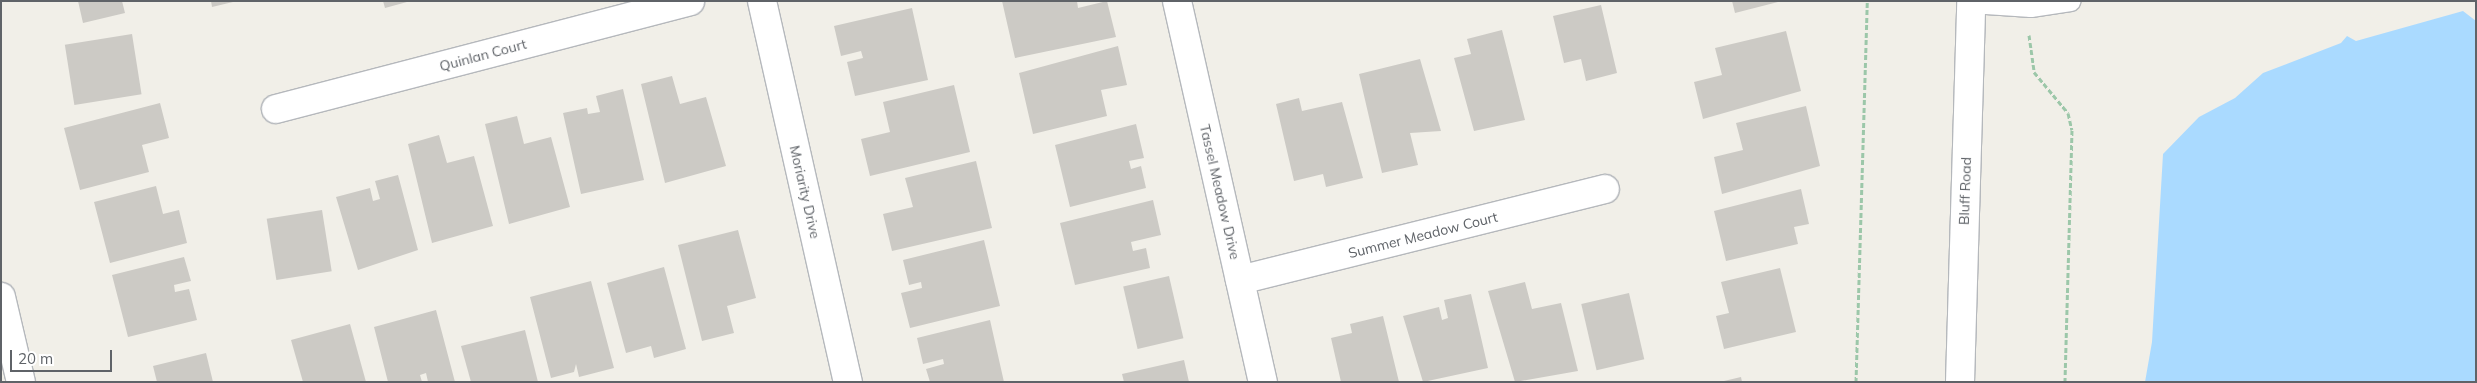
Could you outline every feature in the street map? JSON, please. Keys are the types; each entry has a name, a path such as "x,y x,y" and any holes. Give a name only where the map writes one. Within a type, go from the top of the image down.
{"street":[{"name":"Quinlan Court","path":"276,109 690,1"},
{"name":"Moriarity Drive","path":"762,1 846,381"},
{"name":"Tassel Meadow Drive","path":"1177,1 1263,382"},
{"name":"Bluff Road","path":"1960,382 1971,2"},
{"name":"Summer Meadow Court","path":"1240,280 1605,189"},
{"path":"1,297 20,382"}],"lane":[{"path":"1971,2 2030,7 2071,1"}],"path":[{"path":"1856,382 1867,1"},
{"path":"2030,7 2030,64 2068,113 2072,130 2064,382"}],"water":[{"path":"2463,11 2476,21 2476,382 2145,382 2152,342 2163,154 2199,117 2235,98 2263,73 2341,43 2347,36 2356,41"}],"building":[{"path":"78,1 122,1 125,13 83,23"},
{"path":"211,1 233,1 233,2 212,7"},
{"path":"383,1 407,1 407,2 385,8"},
{"path":"1002,1 1077,1 1078,8 1107,1 1116,37 1015,58"},
{"path":"1732,1 1778,1 1778,2 1735,13"},
{"path":"1601,5 1617,73 1586,81 1581,59 1564,63 1553,16"},
{"path":"912,8 928,80 855,96 847,62 863,58 861,51 841,56 834,26"},
{"path":"1502,30 1525,120 1474,131 1454,58 1471,54 1467,39"},
{"path":"1786,31 1801,91 1703,119 1694,82 1722,75 1715,48"},
{"path":"132,34 142,94 74,105 65,45"},
{"path":"1118,46 1127,85 1101,90 1107,116 1033,134 1019,73"},
{"path":"1420,59 1441,131 1410,133 1418,165 1382,173 1359,74"},
{"path":"672,76 680,104 706,97 726,166 665,183 641,84"},
{"path":"954,85 970,152 870,176 861,139 890,132 883,102"},
{"path":"623,89 644,180 581,194 563,113 587,108 588,114 600,112 596,96"},
{"path":"1299,98 1302,111 1342,102 1363,178 1326,187 1323,174 1294,181 1276,104"},
{"path":"160,103 169,138 142,145 149,172 80,190 64,128"},
{"path":"1806,106 1820,166 1722,194 1714,157 1743,150 1736,123"},
{"path":"517,116 524,144 551,137 570,207 509,224 485,124"},
{"path":"1136,124 1144,158 1129,161 1131,169 1141,166 1146,188 1070,207 1055,145"},
{"path":"439,135 447,163 474,156 493,226 432,243 408,144"},
{"path":"976,161 992,228 892,251 883,214 913,207 905,178"},
{"path":"398,175 418,250 358,270 336,197 370,188 373,201 380,199 375,181"},
{"path":"156,186 163,214 179,210 187,243 110,263 94,202"},
{"path":"1801,189 1809,224 1794,227 1798,244 1726,261 1714,211"},
{"path":"1153,200 1161,235 1131,242 1133,251 1146,248 1150,268 1075,285 1060,223"},
{"path":"322,210 332,271 276,280 267,219"},
{"path":"738,230 756,298 727,306 734,333 702,341 678,245"},
{"path":"984,240 1000,306 910,328 901,293 922,288 921,282 909,285 903,260"},
{"path":"184,257 191,281 174,285 175,292 189,289 197,320 128,337 112,275"},
{"path":"664,267 686,349 654,358 651,346 626,353 607,283"},
{"path":"1780,268 1796,332 1724,349 1716,316 1729,313 1721,282"},
{"path":"1169,276 1183,338 1138,349 1123,287"},
{"path":"591,281 614,368 579,377 576,364 574,372 551,378 530,297"},
{"path":"1525,282 1532,309 1561,303 1578,371 1515,382 1488,291"},
{"path":"1629,293 1644,359 1597,370 1581,304"},
{"path":"1471,294 1488,368 1423,382 1403,316 1439,307 1442,320 1448,318 1444,300"},
{"path":"436,310 455,382 428,382 426,373 420,375 422,382 388,382 374,327"},
{"path":"1383,316 1399,382 1341,382 1331,338 1352,333 1350,324"},
{"path":"990,320 1004,382 930,382 926,369 944,364 943,359 923,364 917,338"},
{"path":"350,324 366,382 303,382 291,340"},
{"path":"525,330 538,382 471,382 461,346"},
{"path":"206,353 213,382 157,382 153,366"},
{"path":"1184,360 1189,382 1124,382 1122,374"},
{"path":"1741,377 1742,382 1724,382 1724,381"}]}
